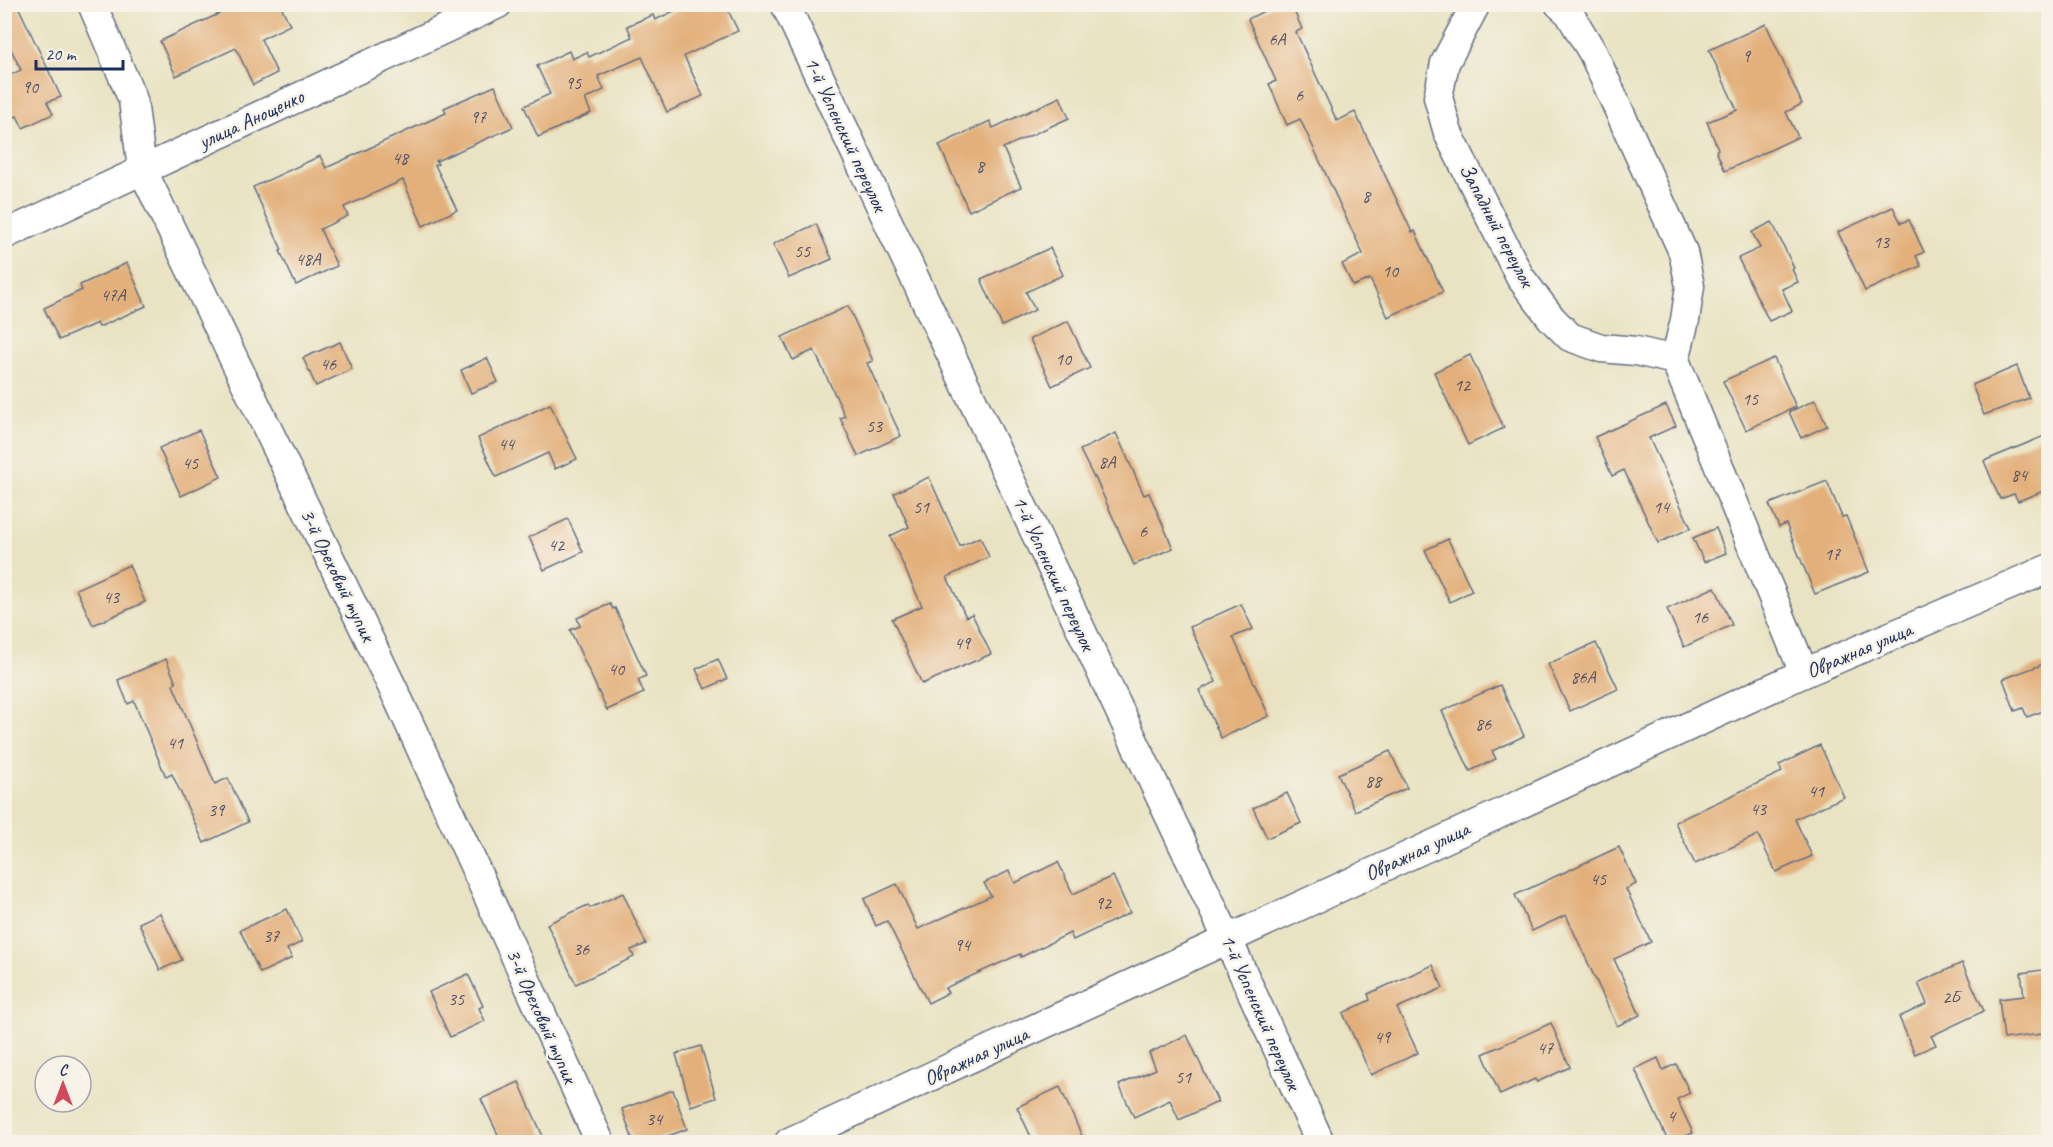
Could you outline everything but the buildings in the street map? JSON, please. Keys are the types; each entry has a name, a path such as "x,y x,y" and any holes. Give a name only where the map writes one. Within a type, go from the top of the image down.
{"street":[{"name":"3-й Ореховый тупик","path":"92,4 133,100 142,169 399,701 600,1143"},
{"name":"улица Анощенко","path":"4,234 498,4"},
{"name":"1-й Успенский переулок","path":"785,4 1228,940 1320,1143"},
{"name":"Западный переулок","path":"1476,4 1445,63 1438,97 1448,133 1520,277 1552,319 1570,337 1601,348 1636,351 1675,360"},
{"path":"1559,4 1569,13 1593,53 1683,252 1690,286 1685,320 1675,360 1804,673"},
{"name":"Овражная улица","path":"789,1143 1804,673 2049,568"}]}
